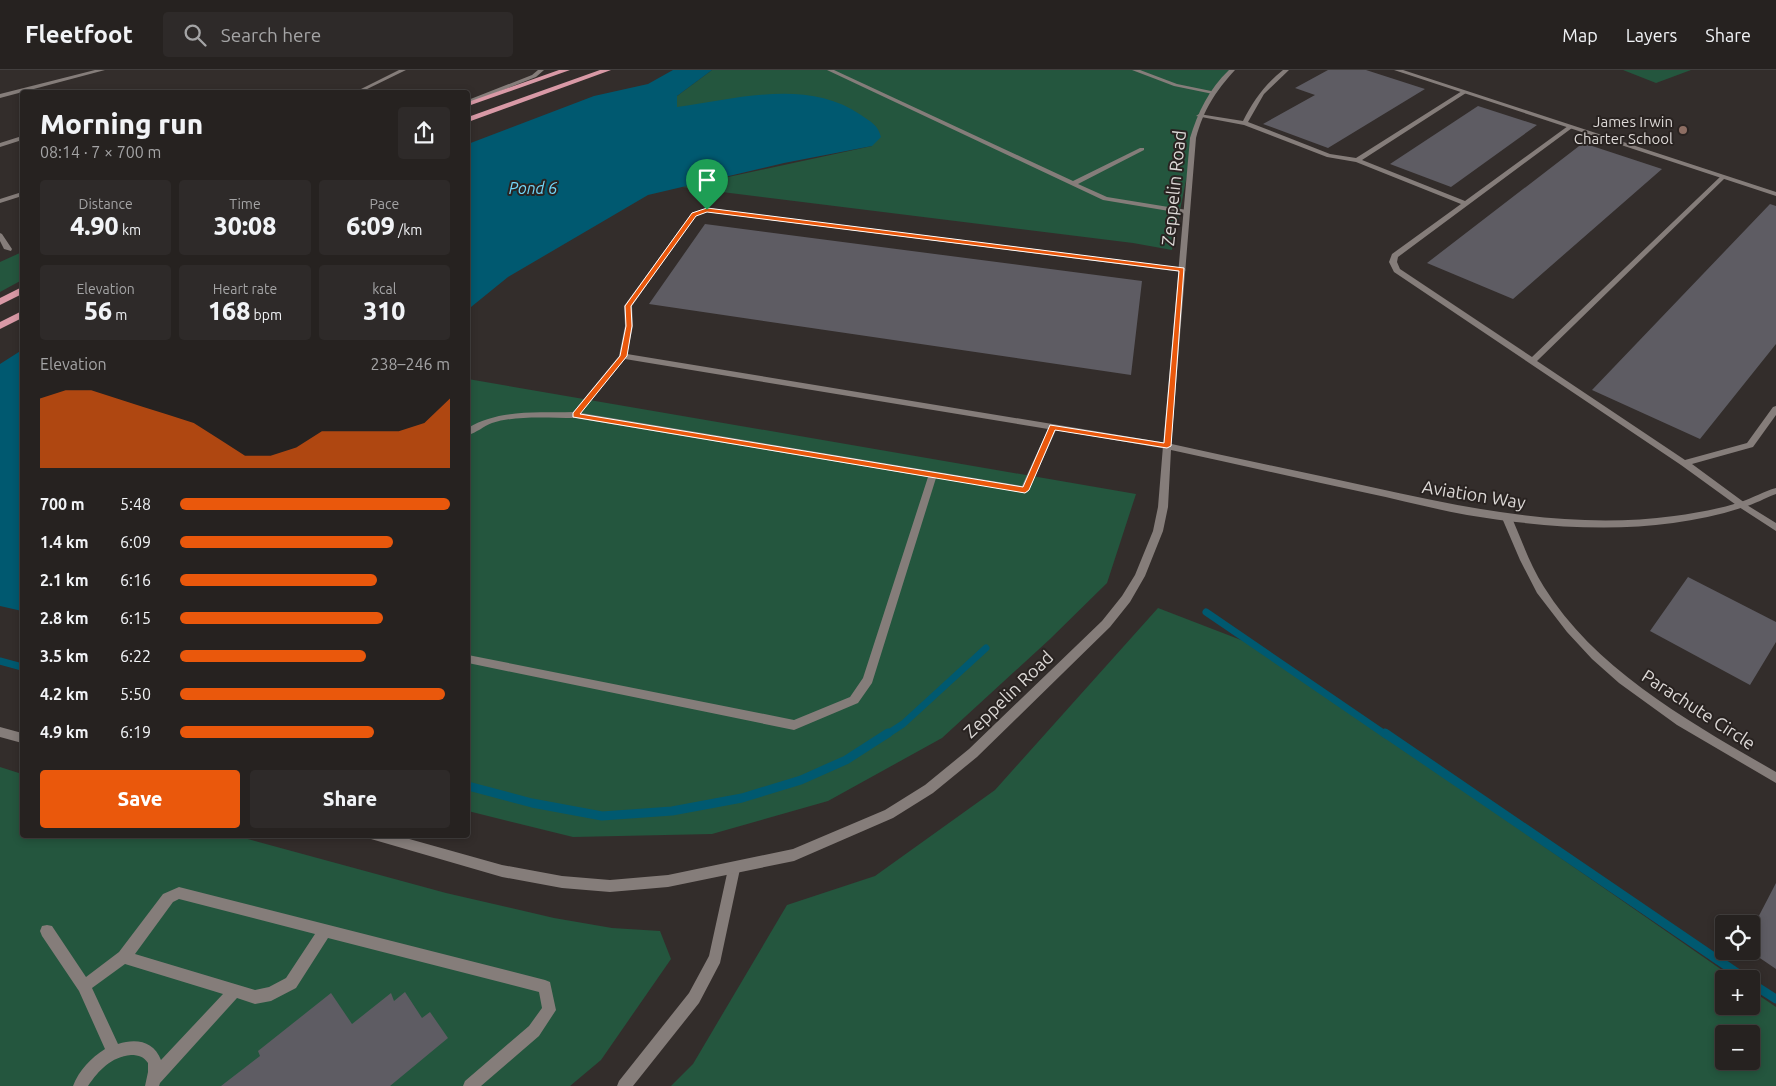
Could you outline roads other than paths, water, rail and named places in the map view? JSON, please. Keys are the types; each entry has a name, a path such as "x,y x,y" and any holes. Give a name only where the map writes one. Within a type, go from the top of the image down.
{"highway":[{"path":"470,102 566,70"},
{"path":"470,119 607,70"},
{"path":"0,302 20,292"},
{"path":"0,326 20,315"}],"street":[{"path":"24,90 102,70"},
{"path":"362,90 403,70"},
{"path":"470,102 534,76 541,70"},
{"path":"830,70 1113,202 1186,212"},
{"path":"1135,70 1176,85 1212,92"},
{"name":"Zeppelin Road","path":"386,838 502,871 562,882 610,886 668,881 794,855 842,835 888,814 929,788 972,753 1106,624 1126,599 1140,576 1158,531 1163,507 1193,138 1199,116 1212,92 1232,70"},
{"path":"1245,123 1259,94 1286,70"},
{"path":"1397,70 1776,194"},
{"path":"0,96 20,91"},
{"path":"1357,160 1464,92"},
{"path":"1199,116 1245,123 1329,156 1357,160 1466,204"},
{"path":"1570,127 1395,256 1393,262 1397,270 1684,463 1776,528"},
{"path":"0,144 20,139"},
{"path":"1073,184 1142,149"},
{"path":"1532,361 1723,177"},
{"path":"0,201 20,195"},
{"path":"576,415 623,356 629,326 628,306 694,214 707,210 1182,270"},
{"path":"0,236 8,249"},
{"name":"Aviation Way","path":"623,356 1167,446 1437,506 1507,518 1566,522 1628,523 1694,516 1742,505 1776,491"},
{"path":"1684,463 1750,444 1776,409"},
{"path":"470,430 476,425 497,418 576,415 1025,490 1053,427"},
{"path":"470,659 794,725 854,700 868,680 933,475"},
{"name":"Parachute Circle","path":"1507,518 1529,571 1546,599 1594,654 1629,685 1666,713 1776,778"},
{"path":"0,732 20,737"},
{"path":"624,1086 694,998 715,958 734,868"},
{"path":"84,986 124,957 168,898 179,893 545,988 549,1010 534,1031 470,1086"},
{"path":"47,931 84,986 114,1052"},
{"path":"124,957 255,997 271,994 290,983 324,931"},
{"path":"153,1082 235,991"},
{"path":"72,1086 83,1081 104,1058 114,1052 138,1047 147,1050 153,1057 156,1066 153,1082"}],"water":[{"name":"Pond 6","path":"673,70 712,70 677,96 677,107 771,94 795,94 818,97 840,104 861,115 876,127 881,137 872,146 784,163 648,195 508,277 470,308 470,143 594,96 648,84"},
{"path":"20,351 20,611 0,606 0,364"}],"waterway":[{"path":"1206,612 1386,735"},
{"path":"886,735 903,724 986,648"},
{"path":"0,661 20,666"},
{"path":"470,787 532,803 602,816 672,811 742,798 801,780 846,760 888,733"},
{"path":"1385,733 1733,970"},
{"path":"1760,989 1776,999"}],"place":[{"name":"James Irwin Charter School","path":"1683,130"}]}
